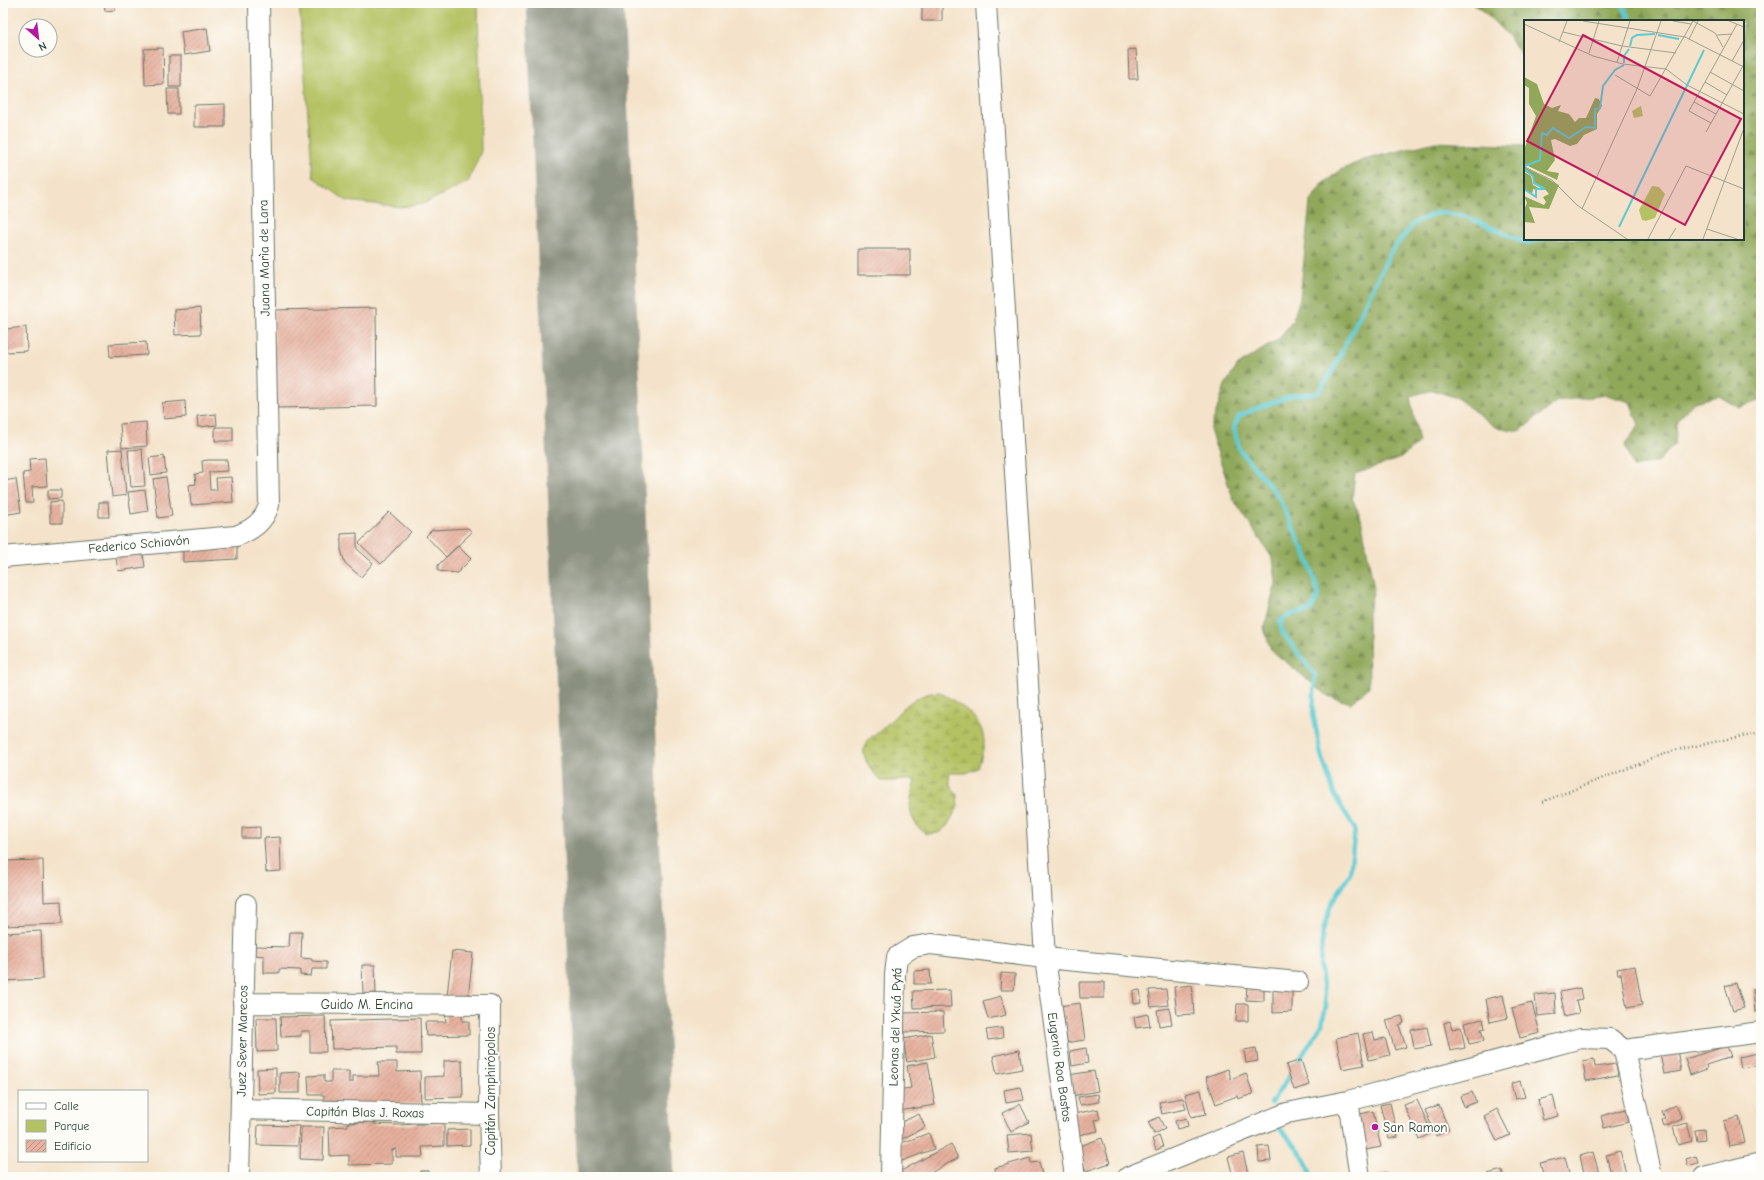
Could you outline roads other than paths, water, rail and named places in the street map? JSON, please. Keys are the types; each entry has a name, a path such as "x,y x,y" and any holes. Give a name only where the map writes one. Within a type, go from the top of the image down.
{"street":[{"name":"Juana Marìa de Lara","path":"259,3 269,505 267,513"},
{"name":"Eugenio Roa Bastos","path":"986,3 1045,958 1075,1177"},
{"name":"Federico Schiavón","path":"3,557 236,536 250,531 267,513"},
{"name":"Juez Sever Marecos","path":"239,1177 246,904"},
{"name":"Leonas del Ykuá Pytá","path":"891,1177 895,976 897,957 913,947 931,944 1045,958"},
{"path":"1045,958 1298,982"},
{"name":"Guido M. Encina","path":"243,1003 490,1005"},
{"name":"Capitán Zamphirópolos","path":"490,1005 489,1114 491,1177"},
{"path":"1624,1050 1761,1032"},
{"path":"1128,1177 1287,1113 1348,1101 1581,1038 1610,1039 1624,1050 1652,1177"},
{"path":"1348,1101 1360,1177"},
{"name":"Capitán Blas J. Roxas","path":"241,1109 489,1114"},
{"path":"1704,1177 1761,1163"}],"waterway":[{"path":"1622,3 1630,20"},
{"path":"1296,1065 1322,1025 1326,1005 1320,964 1323,930 1331,904 1350,874 1355,829 1335,796 1321,755 1313,713 1315,675 1282,632 1280,621 1292,614 1310,611 1319,595 1307,557 1278,496 1239,449 1234,428 1239,416 1258,408 1293,395 1317,394 1332,372 1390,253 1414,223 1438,212 1465,216 1526,243 1540,240"},
{"path":"1271,1103 1292,1072"},
{"path":"1275,1124 1297,1148 1306,1162 1312,1177"}],"place":[{"name":"San Ramon","path":"1375,1127"}]}
